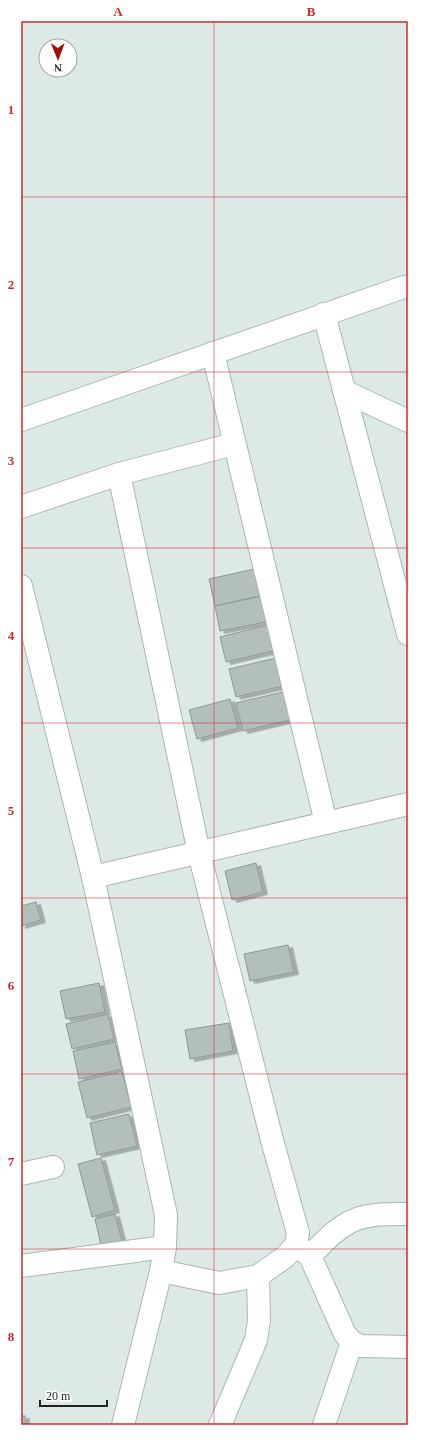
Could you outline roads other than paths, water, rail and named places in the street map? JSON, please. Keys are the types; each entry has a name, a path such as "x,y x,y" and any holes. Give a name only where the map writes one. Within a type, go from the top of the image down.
{"street":[{"path":"21,420 404,287"},
{"path":"324,314 408,634"},
{"path":"213,353 326,823"},
{"path":"344,391 408,421"},
{"path":"21,507 119,474 234,444"},
{"path":"119,474 199,853 272,1140 303,1251 345,1334 352,1342 361,1346 408,1347"},
{"path":"21,586 93,877 166,1215 165,1247 161,1271 123,1425"},
{"path":"93,877 408,804"},
{"path":"21,1174 52,1167"},
{"path":"161,1271 219,1283 258,1276 285,1257 303,1251 351,1222 378,1214 408,1214"},
{"path":"21,1266 165,1247"},
{"path":"220,1425 256,1340 259,1321 258,1276"},
{"path":"324,1425 352,1342"}]}
